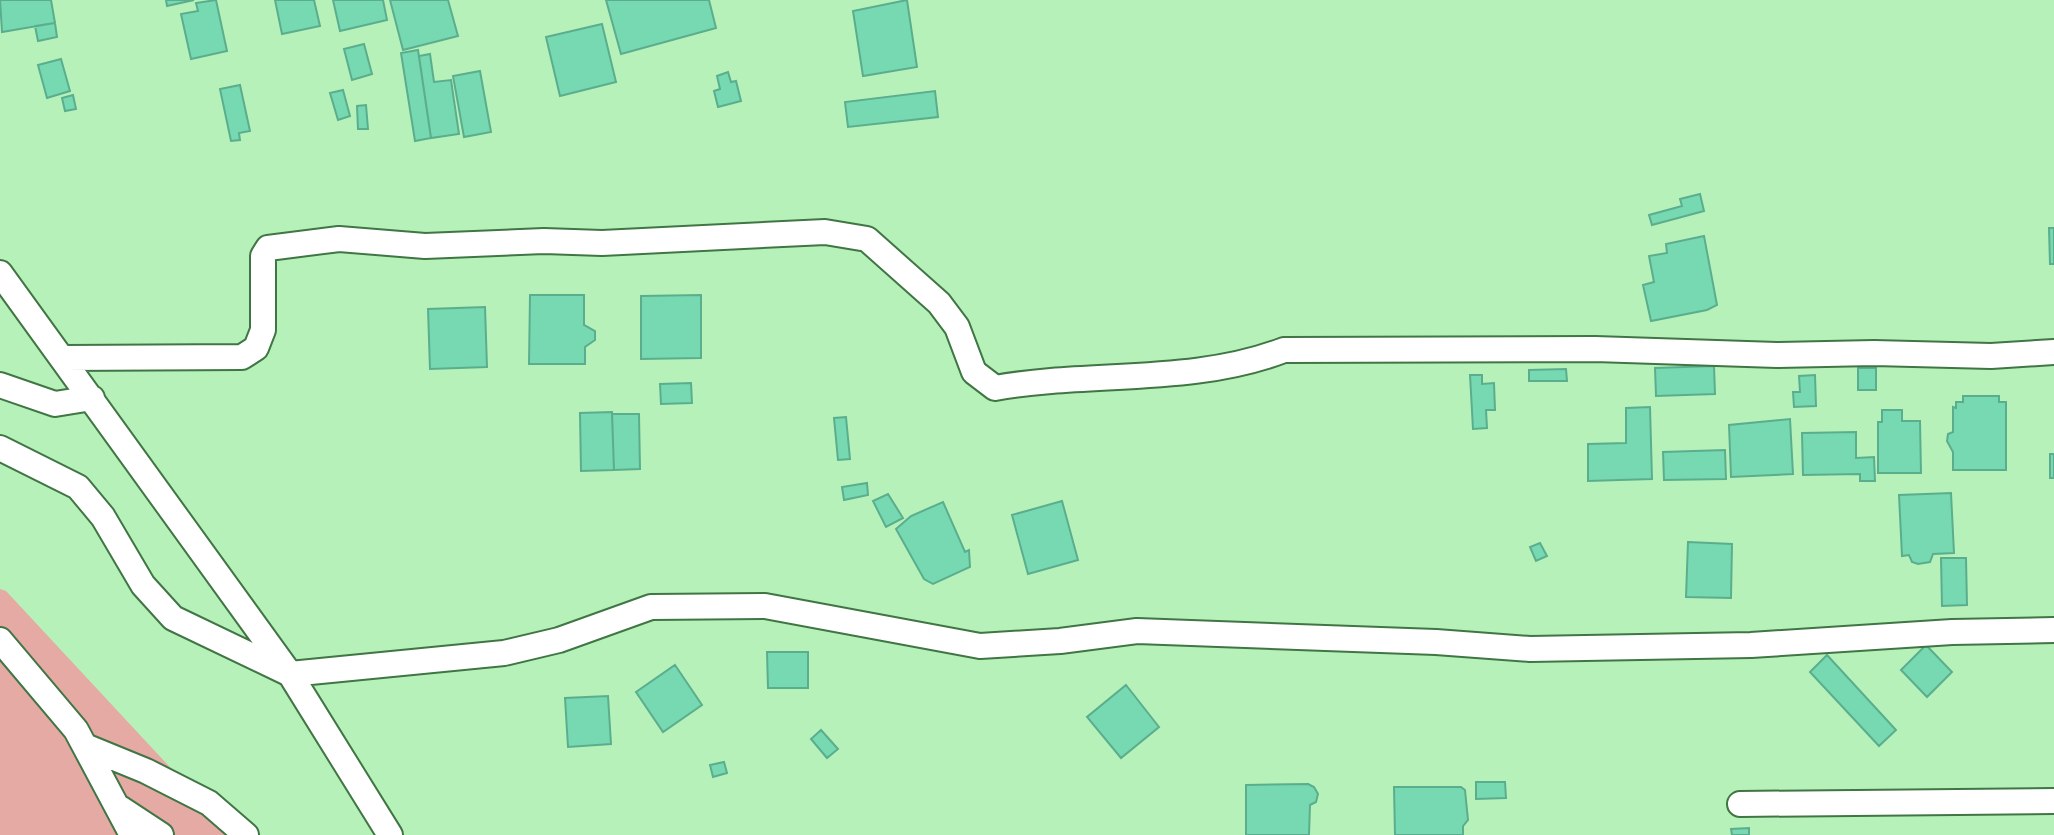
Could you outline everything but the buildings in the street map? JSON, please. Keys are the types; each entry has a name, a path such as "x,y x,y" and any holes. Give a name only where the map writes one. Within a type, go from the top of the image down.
{"street":[{"path":"65,359 242,357 256,348 263,330 263,256 268,248 340,239 425,246 544,241 602,243 825,232 867,239 894,260 939,303 957,327 974,372 995,388 1045,381 1198,371 1252,363 1284,350 1595,349 1777,355 1874,353 1991,356 2054,352"},
{"path":"0,273 65,359 290,674 390,835"},
{"path":"0,385 55,404 93,398"},
{"path":"0,448 78,487 103,517 143,585 173,618 290,674 504,653 559,640 651,607 765,606 980,646 1060,641 1137,631 1437,642 1530,649 1752,645 1952,632 2054,630"},
{"path":"0,640 76,730 132,835"},
{"path":"85,746 146,771 209,803 246,835"},
{"path":"1740,804 2054,802"},
{"path":"116,806 161,835"}],"shaded area":[{"path":"0,589 6,591 233,835 0,835"}]}
